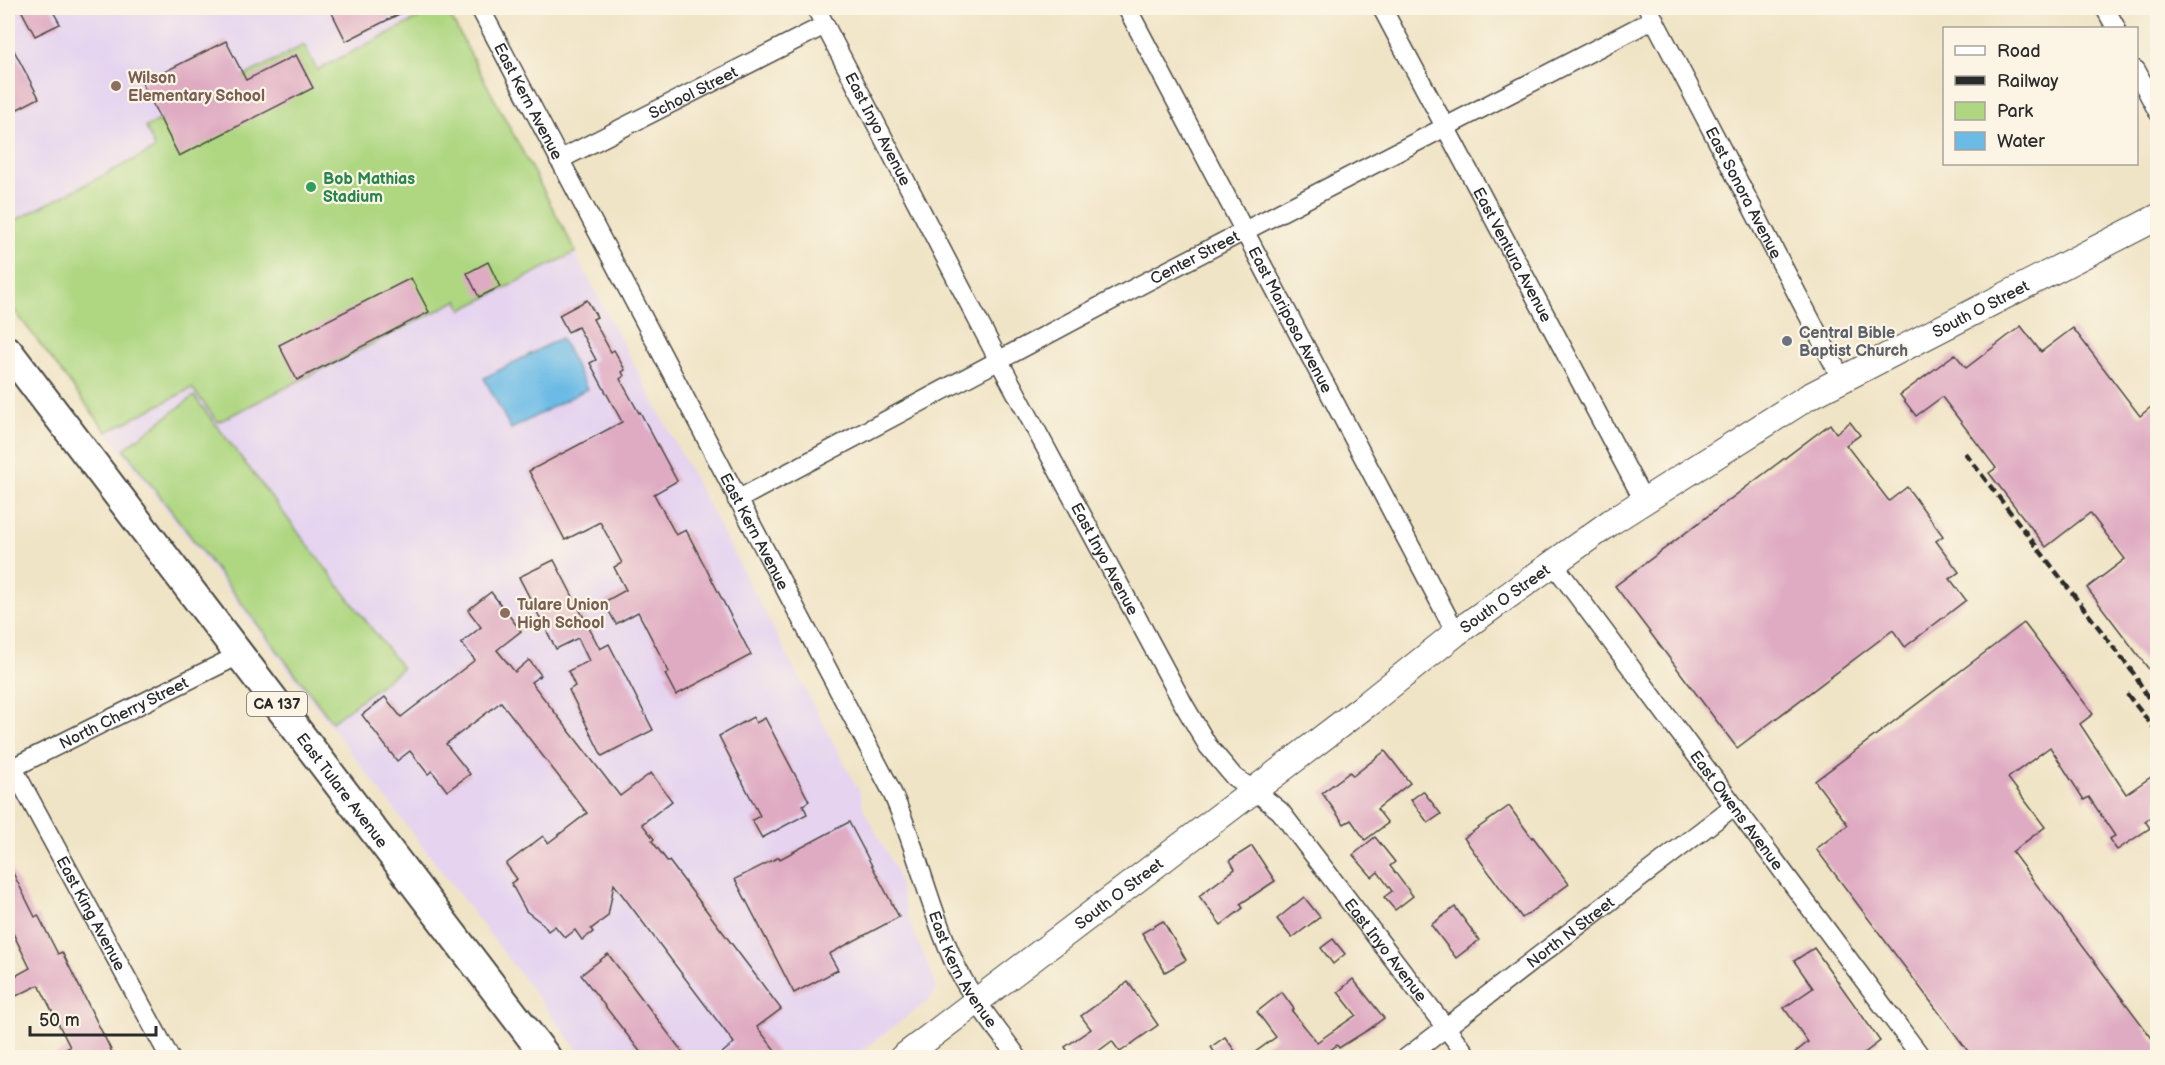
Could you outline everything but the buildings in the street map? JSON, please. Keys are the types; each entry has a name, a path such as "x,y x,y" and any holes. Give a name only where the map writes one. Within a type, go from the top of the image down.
{"main road":[{"name":"South O Street","path":"902,1058 1456,633 1553,562 1644,501 1738,440 1841,378 2157,217"},
{"name":"East Tulare Avenue","path":"8,351 543,1056"}],"street":[{"name":"East Kern Avenue","path":"480,8 904,818 940,929 956,965 976,1000 1018,1058"},
{"name":"East Inyo Avenue","path":"816,8 999,361 1208,746 1234,777 1280,811 1469,1058"},
{"name":"East Mariposa Avenue","path":"1126,8 1456,633"},
{"name":"East Ventura Avenue","path":"1382,8 1644,501"},
{"path":"2105,8 2115,27"},
{"name":"Center Street","path":"737,500 1244,230 1445,128 1651,13"},
{"name":"East Sonora Avenue","path":"1651,13 1841,378"},
{"name":"School Street","path":"559,160 825,25"},
{"path":"2138,74 2157,112"},
{"name":"East Owens Avenue","path":"1553,562 1825,928 1917,1056"},
{"name":"North Cherry Street","path":"10,769 239,655"},
{"name":"East King Avenue","path":"10,769 170,1058"},
{"name":"North N Street","path":"1406,1058 1734,806"}],"shaded area":[{"name":"Tulare Union High School","path":"8,8 446,8 860,793 864,810 896,870 908,918 935,982 936,991 928,1001 853,1057 583,1057 8,302"}],"green space":[{"name":"Bob Mathias Stadium","path":"438,8 446,8 576,252 462,310 458,300 218,422 192,388 107,432 8,302 8,224 155,149 146,127 304,45 317,70"},
{"path":"194,396 402,668 332,722 124,449"}],"water":[{"path":"561,338 587,389 511,429 484,378"}],"railway":[{"path":"1965,453 2134,674 2158,714"},
{"path":"2127,694 2158,733"}],"place":[{"name":"Wilson Elementary School","path":"116,86"},
{"name":"Bob Mathias Stadium","path":"311,187"},
{"name":"Central Bible Baptist Church","path":"1787,341"},
{"name":"Tulare Union High School","path":"505,613"}]}
